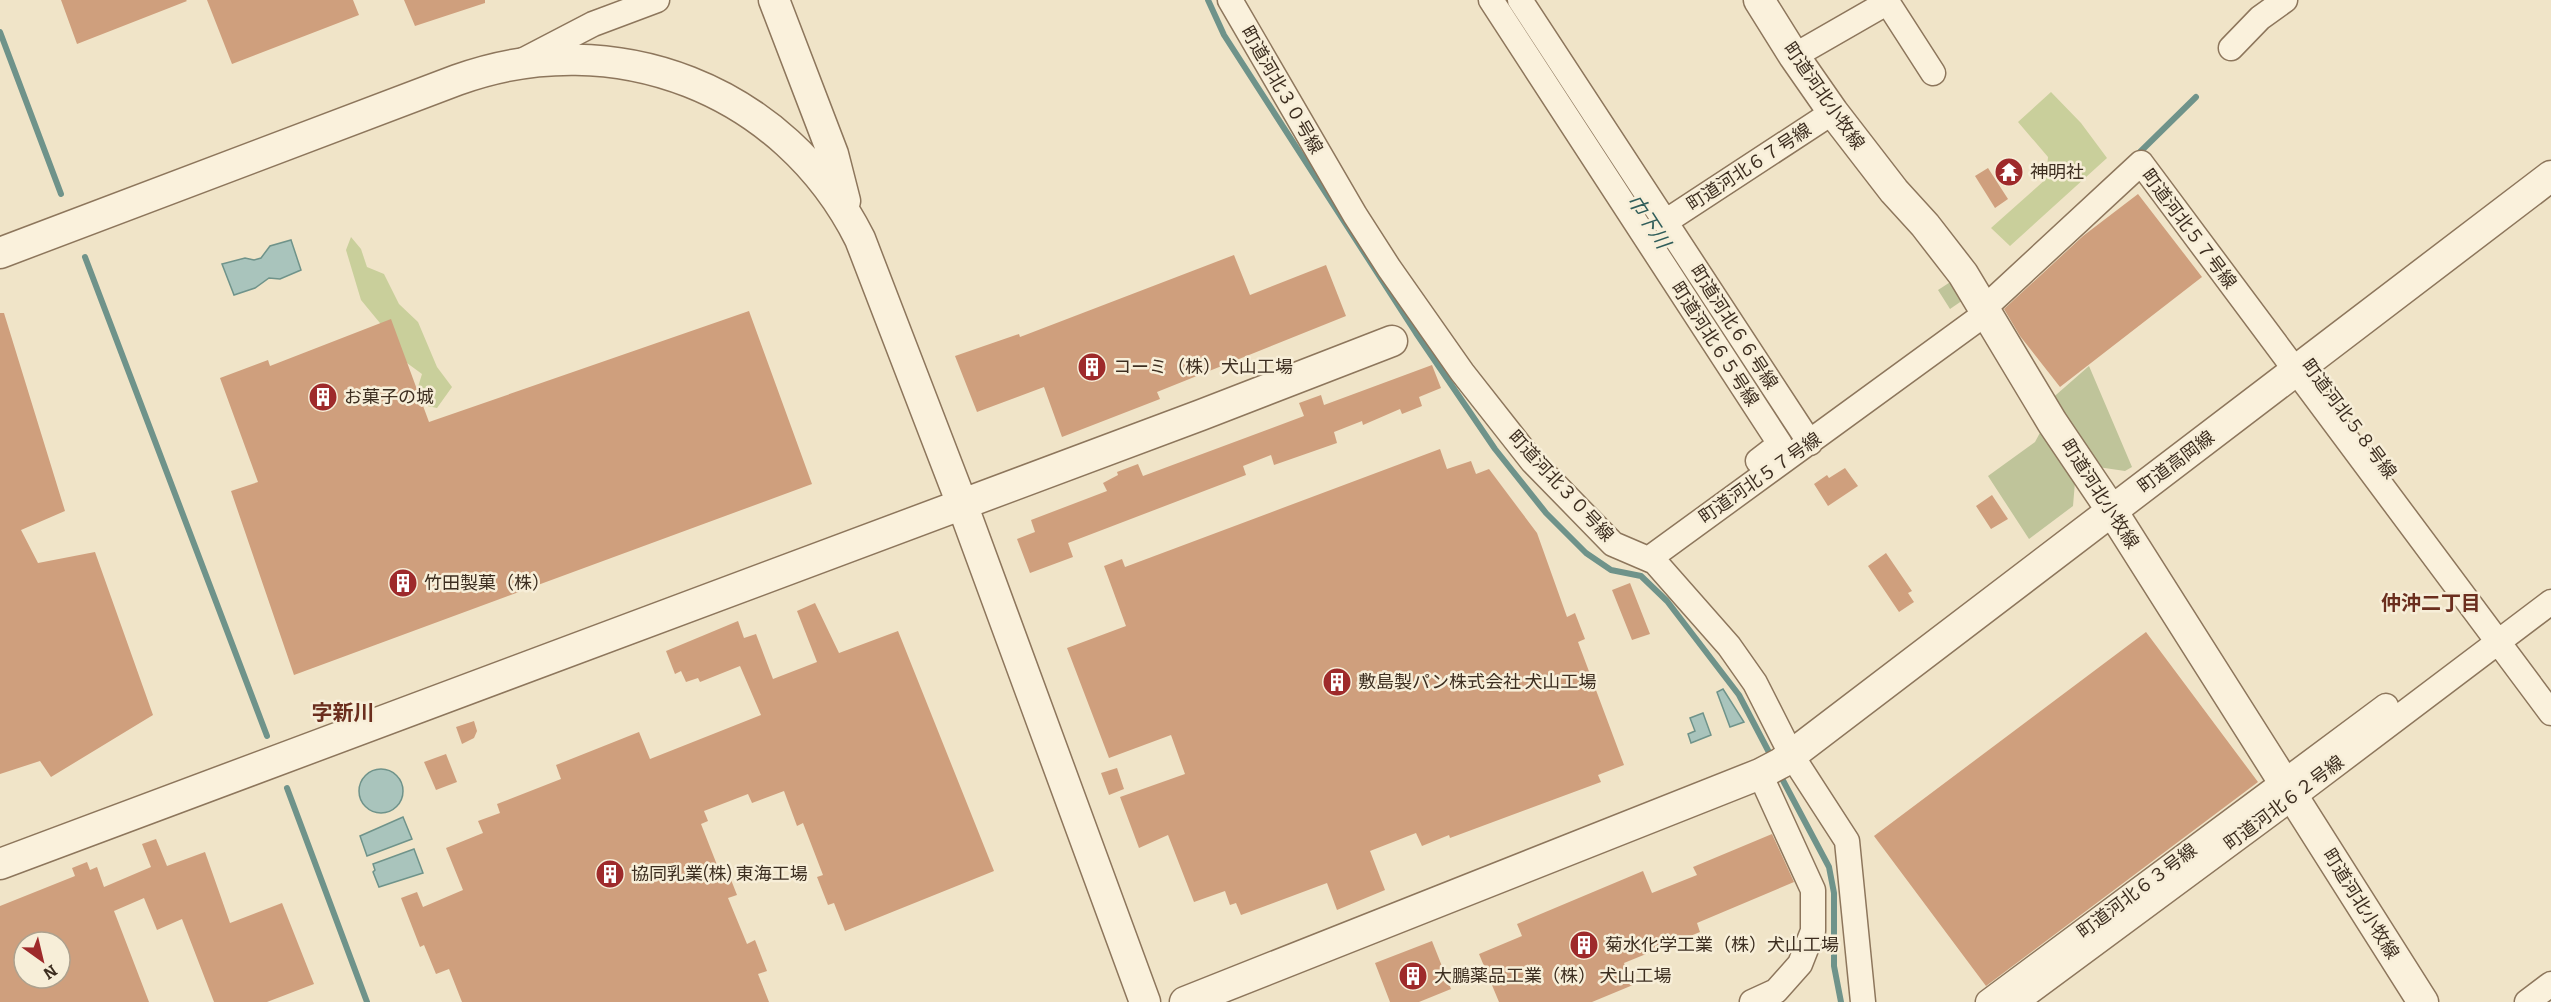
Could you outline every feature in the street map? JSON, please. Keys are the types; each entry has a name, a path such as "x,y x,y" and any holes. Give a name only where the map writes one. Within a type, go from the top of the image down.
{"street":[{"path":"519,63 593,24 657,0"},
{"path":"774,0 833,154 849,218"},
{"name":"町道河北３０号線","path":"1230,0 1355,215 1462,372 1532,461 1613,544 1641,555 1728,646 1755,683 1774,766 1847,841 1863,1002"},
{"name":"町道河北６５号線","path":"1491,0 1780,444 1641,555"},
{"name":"町道河北６６号線","path":"1520,0 1806,437"},
{"name":"町道河北小牧線","path":"1759,0 1833,112 1963,273 2052,422 2112,511 2423,1002"},
{"path":"2231,48 2260,18 2285,0"},
{"path":"1794,56 1887,1 1933,73"},
{"path":"0,254 472,74 519,63 568,59 617,62 656,70 710,90 743,109 781,137 816,172 849,218 869,261 962,504 1144,1002"},
{"name":"町道河北６７号線","path":"1665,222 1833,112"},
{"name":"町道河北５８号線","path":"2148,148 2301,366 2498,635 2551,689"},
{"name":"町道河北５７号線","path":"1641,555 1788,456 1806,437 1978,319 2141,164 2301,366"},
{"name":"町道高岡線","path":"1185,1002 1774,766 2551,176"},
{"path":"0,864 1392,341"},
{"name":"町道河北６２号線","path":"2016,1002 2288,790 2498,635 2551,602"},
{"path":"2498,635 2551,713"},
{"path":"1752,1002 1776,991 1800,964 1813,931 1813,890 1774,766"},
{"name":"町道河北６３号線","path":"1988,1002 2288,790"},
{"path":"2527,1002 2551,984"}],"green space":[{"path":"2051,92 2081,123 2107,158 2010,246 1991,228 2046,179 2048,157 2018,122"},
{"path":"351,237 361,249 367,267 384,274 399,304 418,322 437,367 452,387 437,408 413,403 422,374 396,355 389,334 361,300 346,250"},
{"path":"1955,279 1966,298 1950,309 1938,290"},
{"path":"2089,366 2132,467 2125,471 2091,466 2049,401"},
{"path":"2042,429 2075,482 2073,506 2029,539 1988,476 2035,442"}],"water":[{"path":"291,240 301,270 280,279 269,278 255,288 234,295 222,264 245,258 254,260 261,258 270,246"},
{"path":"1723,689 1744,722 1730,727 1717,692"},
{"path":"1703,713 1711,735 1691,743 1688,734 1695,731 1690,718"},
{"path":"381,769 396,776 403,791 396,806 381,813 366,806 359,791 366,776"},
{"path":"403,817 412,839 367,856 360,836"},
{"path":"414,849 423,873 379,887 373,872 375,870 373,864"}],"building":[{"path":"61,0 186,0 187,1 77,44"},
{"path":"207,0 353,0 359,15 232,64"},
{"path":"404,0 485,0 485,3 415,26"},
{"path":"1988,168 2008,199 1995,208 1975,176"},
{"path":"2138,194 2202,277 2060,387 2020,336 2004,309 2083,236"},
{"path":"1234,255 1250,295 1326,265 1346,316 1157,392 1160,399 1062,437 1044,387 977,412 955,356 1019,334 1020,337"},
{"name":"竹田製菓（株）","path":"749,311 812,484 294,675 231,491 258,482 220,378 268,360 270,366 391,319 429,422"},
{"path":"0,313 4,313 65,511 21,530 38,563 95,552 153,715 51,777 40,761 0,774"},
{"path":"1432,365 1441,388 1419,397 1422,406 1402,414 1400,409 1363,425 1362,421 1334,432 1337,443 1274,465 1271,455 1243,466 1246,475 1068,543 1073,557 1030,573 1017,539 1035,532 1031,520 1107,491 1103,483 1118,475 1117,472 1138,464 1143,476 1304,416 1299,403 1321,395 1324,405"},
{"name":"敷島製パン株式会社 犬山工場","path":"1440,449 1447,469 1471,461 1476,474 1489,469 1537,533 1567,617 1575,613 1585,639 1578,642 1624,765 1598,775 1601,782 1450,838 1449,835 1422,846 1416,833 1370,851 1385,890 1337,910 1327,883 1241,915 1236,903 1230,905 1225,891 1194,902 1168,835 1139,848 1120,797 1185,774 1171,735 1109,758 1067,648 1126,626 1104,566 1122,559 1125,567"},
{"path":"1845,468 1858,486 1828,506 1814,484 1827,475 1829,478"},
{"path":"1992,495 2008,519 1991,529 1976,506"},
{"path":"1886,553 1912,591 1908,593 1914,602 1899,612 1868,566"},
{"path":"1630,583 1650,634 1632,640 1612,590"},
{"path":"815,603 839,653 898,631 994,871 845,931 834,903 828,905 817,877 823,875 803,823 797,826 784,791 752,803 748,794 704,811 708,821 701,824 719,870 726,867 737,895 728,898 747,944 755,940 767,971 758,974 769,1002 462,1002 449,969 436,974 424,945 420,947 401,898 417,892 423,907 463,890 446,848 483,833 478,821 500,813 497,804 561,779 556,765 639,732 650,759 761,715 740,666 700,682 698,678 686,682 681,671 675,674 666,651 738,621 744,638 756,634 773,679 817,662 797,611"},
{"path":"2146,632 2258,782 1986,986 1874,836"},
{"path":"474,721 477,731 474,738 462,744 456,727"},
{"path":"446,754 457,782 436,790 424,762"},
{"path":"1117,768 1124,789 1109,795 1101,773"},
{"name":"菊水化学工業（株）犬山工場","path":"1772,834 1794,882 1697,923 1700,932 1624,963 1633,985 1592,1002 1499,1002 1479,954 1522,936 1517,924 1643,871 1652,893 1697,875 1693,867"},
{"path":"156,839 167,866 205,852 230,923 282,903 314,984 267,1002 214,1002 182,919 157,930 144,898 114,911 149,1002 0,1002 0,906 75,876 72,868 87,862 90,870 97,867 104,887 151,867 142,844"},
{"name":"大鵬薬品工業（株） 犬山工場","path":"1432,941 1451,989 1419,1002 1390,1002 1375,963"}],"waterway":[{"path":"1208,0 1224,35 1416,333 1495,449 1546,513 1586,553 1611,570 1641,576 1667,601 1739,695 1772,758"},
{"name":"巾下川","path":"1505,0 1794,441"},
{"path":"0,32 61,194"},
{"path":"2144,156 2140,152 2196,97"},
{"path":"85,257 267,736"},
{"path":"1779,773 1829,867 1834,893 1834,966 1841,1002"},
{"path":"287,788 367,1002"}],"place":[{"name":"神明社","path":"2009,172"},
{"name":"コーミ（株）犬山工場","path":"1092,367"},
{"name":"お菓子の城","path":"323,397"},
{"name":"竹田製菓（株）","path":"403,583"},
{"name":"敷島製パン株式会社 犬山工場","path":"1337,682"},
{"name":"協同乳業(株) 東海工場","path":"610,874"},
{"name":"菊水化学工業（株）犬山工場","path":"1584,945"},
{"name":"大鵬薬品工業（株） 犬山工場","path":"1413,976"}],"district":[{"name":"仲沖二丁目","path":"2431,603"},
{"name":"字新川","path":"343,713"}]}
